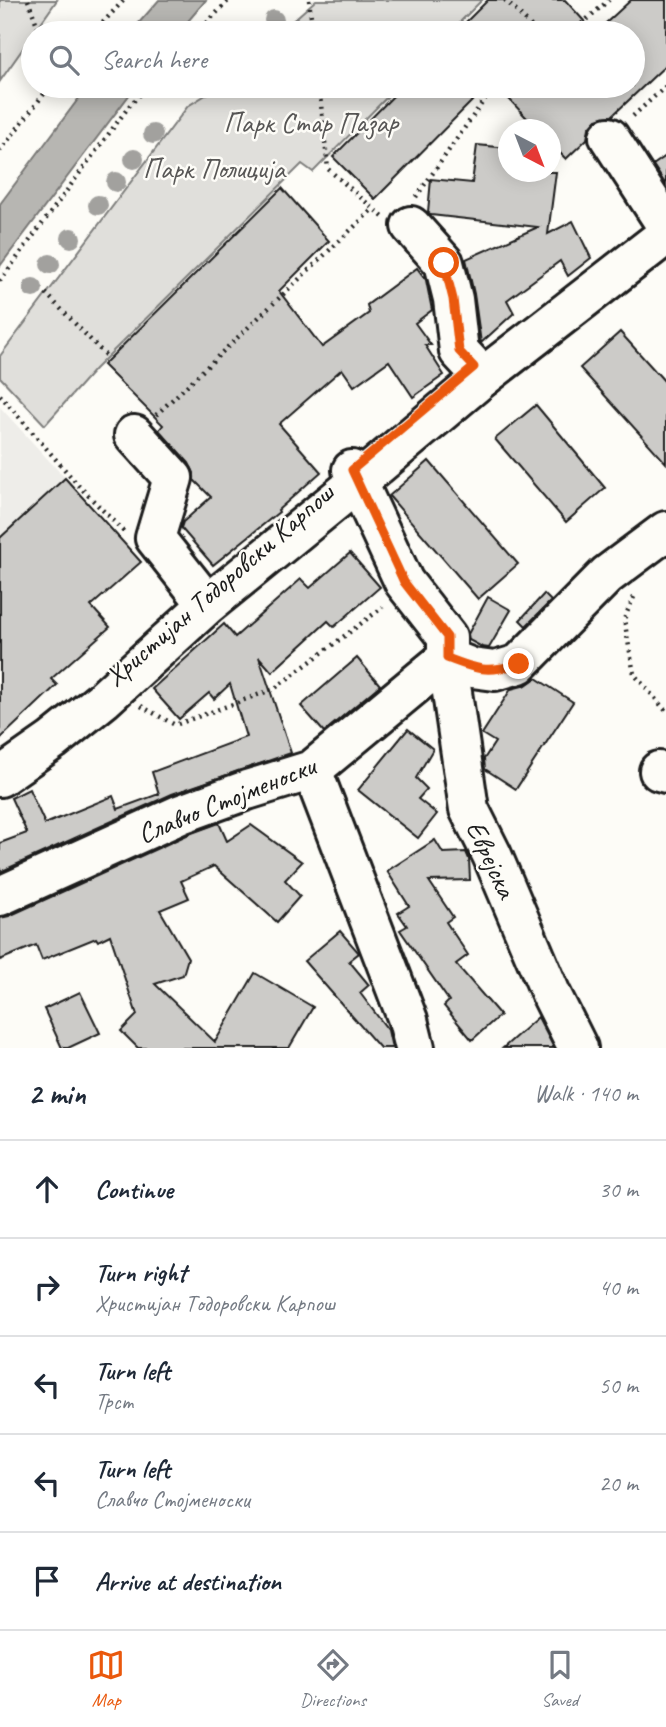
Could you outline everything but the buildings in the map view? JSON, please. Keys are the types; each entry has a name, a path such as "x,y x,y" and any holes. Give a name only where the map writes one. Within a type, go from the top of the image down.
{"street":[{"path":"609,137 665,226"},
{"path":"410,216 444,263 453,299 459,351 479,372"},
{"name":"Христијан Тодоровски Карпош","path":"1,771 53,740 104,699 350,480 479,372 665,226"},
{"path":"134,435 173,478 155,538 200,595"},
{"name":"Христијан Тодоровски Карпош","path":"1,771 200,595 350,480"},
{"name":"Еврејска","path":"350,480 404,582 447,637 447,658 469,809 492,855 551,994 578,1048"},
{"path":"447,658 472,668 495,671 519,664 607,575 666,531"},
{"name":"Славчо Стојменоски","path":"0,896 181,814 312,770 447,658"},
{"path":"312,770 408,1020 415,1048"}],"path":[{"path":"28,0 36,21"},
{"path":"104,21 124,0"},
{"path":"209,21 229,0"},
{"path":"309,0 312,21"},
{"path":"505,0 526,21"},
{"path":"585,21 609,0"},
{"path":"609,137 666,86"},
{"path":"0,151 41,98"},
{"path":"0,281 137,98"},
{"path":"320,98 328,169"},
{"path":"410,216 486,98"},
{"path":"134,435 374,208"},
{"path":"36,283 109,359"},
{"path":"0,395 79,486 125,533"},
{"path":"635,594 624,618 634,674 666,711"},
{"path":"140,705 175,725 274,689 392,601"}],"shaded area":[{"path":"159,0 206,0 188,21 141,21"},
{"path":"79,98 127,98 0,266 0,204"},
{"path":"0,407 65,478 0,538"}],"green space":[{"path":"0,0 57,0 42,21 21,21 21,51 0,81"},
{"name":"Парк Стар Пазар","path":"316,0 482,0 461,21 292,21"},
{"name":"Парк Полиција","path":"201,98 386,98 313,172 302,164 95,369 45,425 0,377 0,356 188,106"}],"route":[{"path":"444,263 453,299 459,351 474,367 352,470 404,582 447,637 447,658 472,668 495,671 519,664"}]}
